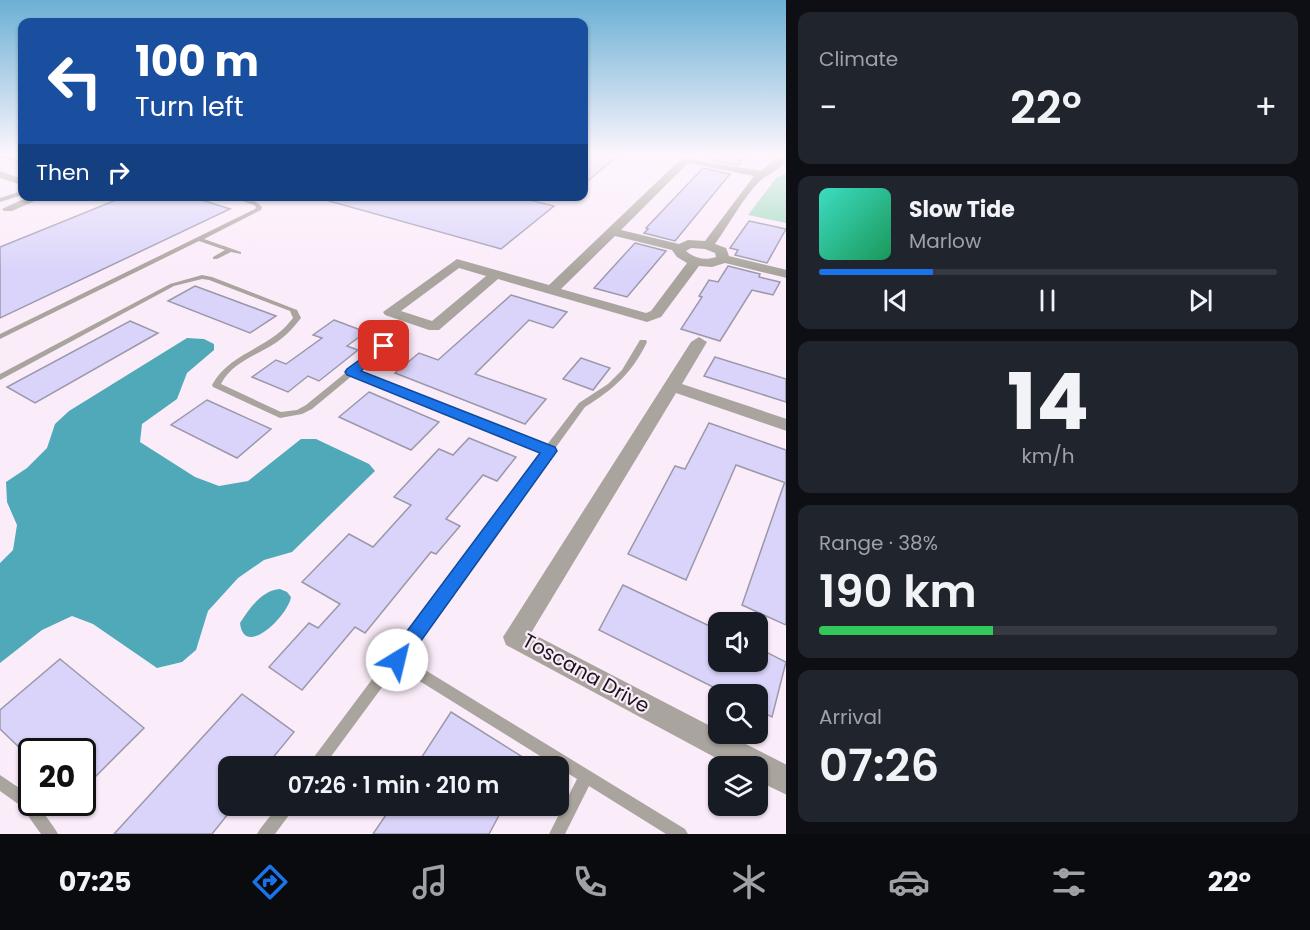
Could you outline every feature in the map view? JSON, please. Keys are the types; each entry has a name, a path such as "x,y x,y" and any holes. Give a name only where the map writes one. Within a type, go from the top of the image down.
{"street":[{"path":"550,291 651,194"},
{"path":"708,245 747,194"},
{"path":"2,207 24,201"},
{"path":"612,231 679,248 687,244 708,245 721,251 723,259"},
{"path":"679,248 680,254 696,261 713,263 723,259 784,269"},
{"path":"496,274 434,327 390,312 458,263 496,274 550,291 647,318 656,314 696,261"},
{"name":"Toscana Drive","path":"699,342 515,637 786,781"},
{"path":"671,386 786,425"}],"lane":[{"path":"2,207 15,194"},
{"path":"0,337 258,210 259,207 256,204 246,201"},
{"path":"199,239 239,253"},
{"path":"215,258 230,250"},
{"path":"0,377 172,285 202,277 293,310 297,318 281,335 219,377 216,386 280,415 299,412 309,406 384,346"},
{"path":"324,756 397,660 582,405 613,386 634,363 643,342"},
{"path":"352,372 549,451"},
{"path":"397,660 680,834"},
{"path":"557,834 586,776"},
{"path":"0,782 26,801 50,834"},
{"path":"265,834 279,816"}],"green space":[{"path":"764,194 786,194 786,223 748,215"}],"water":[{"path":"187,338 204,339 214,344 214,350 187,373 177,399 142,424 140,442 195,477 219,486 248,481 301,439 316,439 369,464 375,471 292,552 264,560 238,578 208,611 196,650 182,662 157,668 93,624 72,616 42,630 0,663 0,563 13,550 17,525 7,502 6,482 27,468 47,448 55,424 69,411"},
{"path":"280,589 291,597 275,623 257,636 249,637 243,633 240,623 252,606 267,593"}],"building":[{"path":"678,194 714,194 675,241 644,233 648,229 646,228"},
{"path":"114,201 205,201 230,209 0,318 0,247"},
{"path":"329,201 534,201 554,206 501,249"},
{"path":"749,221 786,229 767,263 735,255 738,250 730,248"},
{"path":"635,243 666,251 627,297 594,288"},
{"path":"728,266 780,282 773,295 752,290 720,341 681,329 702,297 699,296 709,280 718,282"},
{"path":"195,286 276,316 250,333 168,301"},
{"path":"511,295 567,312 553,328 529,320 475,374 546,399 525,424 395,373 419,353 438,360"},
{"path":"334,320 366,332 347,346 358,350 319,381 308,376 288,392 252,377 276,360 286,364 322,338 313,335"},
{"path":"130,321 158,333 35,403 7,387"},
{"path":"715,357 786,379 786,402 704,376"},
{"path":"581,358 610,368 593,390 563,379"},
{"path":"369,392 439,422 411,450 339,417"},
{"path":"207,400 271,429 237,458 171,425"},
{"path":"709,423 786,450 786,483 736,465 686,580 628,554 675,466 685,469"},
{"path":"469,438 516,457 497,481 483,475 446,519 460,526 436,554 431,552 365,633 355,627 302,690 269,667 309,623 318,628 340,604 302,582 349,534 373,547 411,505 394,497 439,449 453,455"},
{"path":"784,484 786,484 786,625 768,617 768,612 757,612 742,605"},
{"path":"623,585 708,625 708,672 768,672 768,653 786,662 772,717 768,715 768,684 708,684 599,630"},
{"path":"60,659 144,728 96,776 96,738 18,738 18,746 0,729 0,710"},
{"path":"242,694 294,732 274,756 218,756 218,816 226,816 212,834 114,834"},
{"path":"451,712 521,756 422,756"},
{"path":"385,816 499,816 489,834 373,834"}],"route":[{"path":"384,346 352,372 549,451 397,660"}]}
